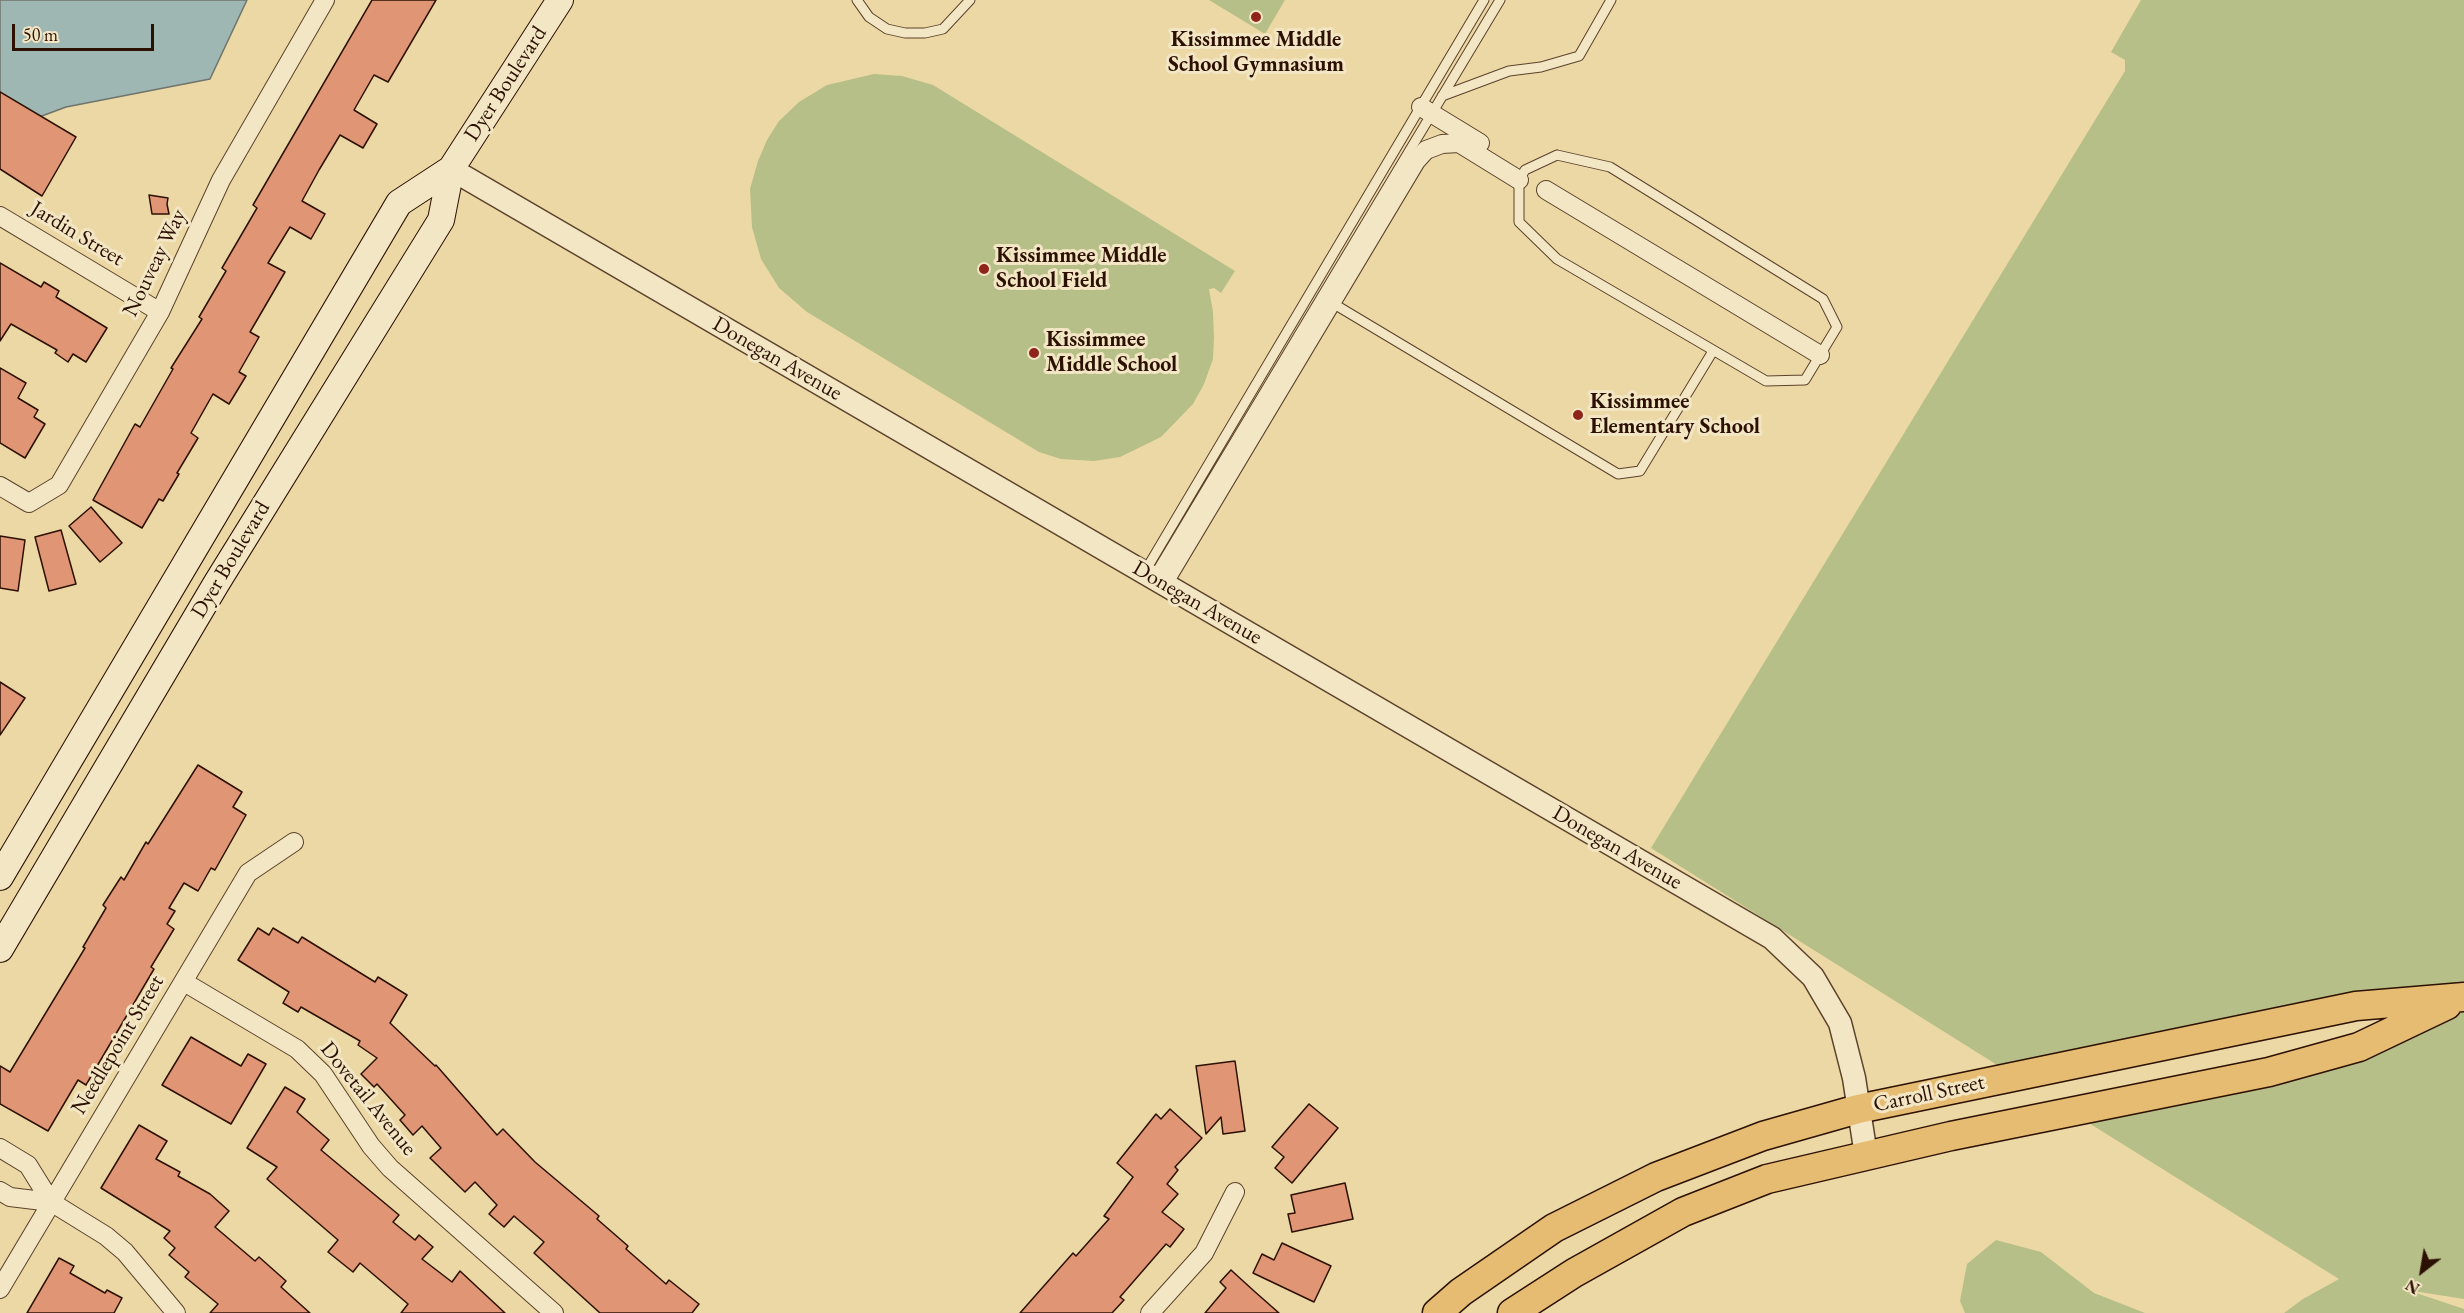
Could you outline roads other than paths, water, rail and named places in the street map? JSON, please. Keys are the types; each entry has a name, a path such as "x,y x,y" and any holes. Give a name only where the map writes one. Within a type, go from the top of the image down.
{"main road":[{"name":"Dyer Boulevard","path":"0,949 216,584 441,220 451,169 560,0"},
{"name":"Dyer Boulevard","path":"0,878 399,203 451,169"},
{"name":"Carroll Street","path":"1437,1313 1461,1292 1554,1228 1656,1177 1763,1136 1858,1109 2356,1006 2463,998"},
{"path":"1512,1313 1574,1273 1683,1212 1767,1179 1866,1155 2269,1072 2359,1047 2463,998"}],"street":[{"name":"Nouveay Way","path":"0,486 29,502 59,485 160,312 221,180 325,0"},
{"path":"1426,110 1522,175"},
{"path":"1153,578 1326,300 1416,161 1426,150 1442,144 1459,143 1522,175"},
{"name":"Donegan Avenue","path":"451,169 1772,938 1813,977 1840,1023 1854,1078 1866,1155"},
{"path":"1546,190 1820,355"},
{"name":"Jardin Street","path":"0,216 160,312"},
{"name":"Needlepoint Street","path":"0,1289 248,873 294,842"},
{"name":"Dovetail Avenue","path":"184,982 297,1049 323,1074 371,1146 390,1168 555,1313"},
{"path":"0,1148 28,1165 51,1202"},
{"path":"0,1191 9,1197 51,1202 106,1236 124,1252 176,1313"},
{"path":"1150,1313 1204,1253 1235,1192"}],"lane":[{"path":"857,0 869,17 887,29 905,33 925,33 943,29 970,0"},
{"path":"1326,300 1484,0"},
{"path":"1153,578 1311,291 1426,110 1442,96 1500,0"},
{"path":"1442,96 1509,71 1541,67 1579,56 1611,0"},
{"path":"1557,155 1610,167 1823,300 1837,327 1805,380 1766,381 1557,259 1519,222 1522,175 1557,155"},
{"path":"1311,291 1618,474 1640,471 1713,351"}],"water":[{"path":"0,0 247,0 210,79 66,107 23,123 0,109"}],"place":[{"name":"Kissimmee Middle School Gymnasium","path":"1256,17"},
{"name":"Kissimmee Middle School Field","path":"984,269"},
{"name":"Kissimmee Middle School","path":"1034,353"},
{"name":"Kissimmee Elementary School","path":"1578,415"}]}
